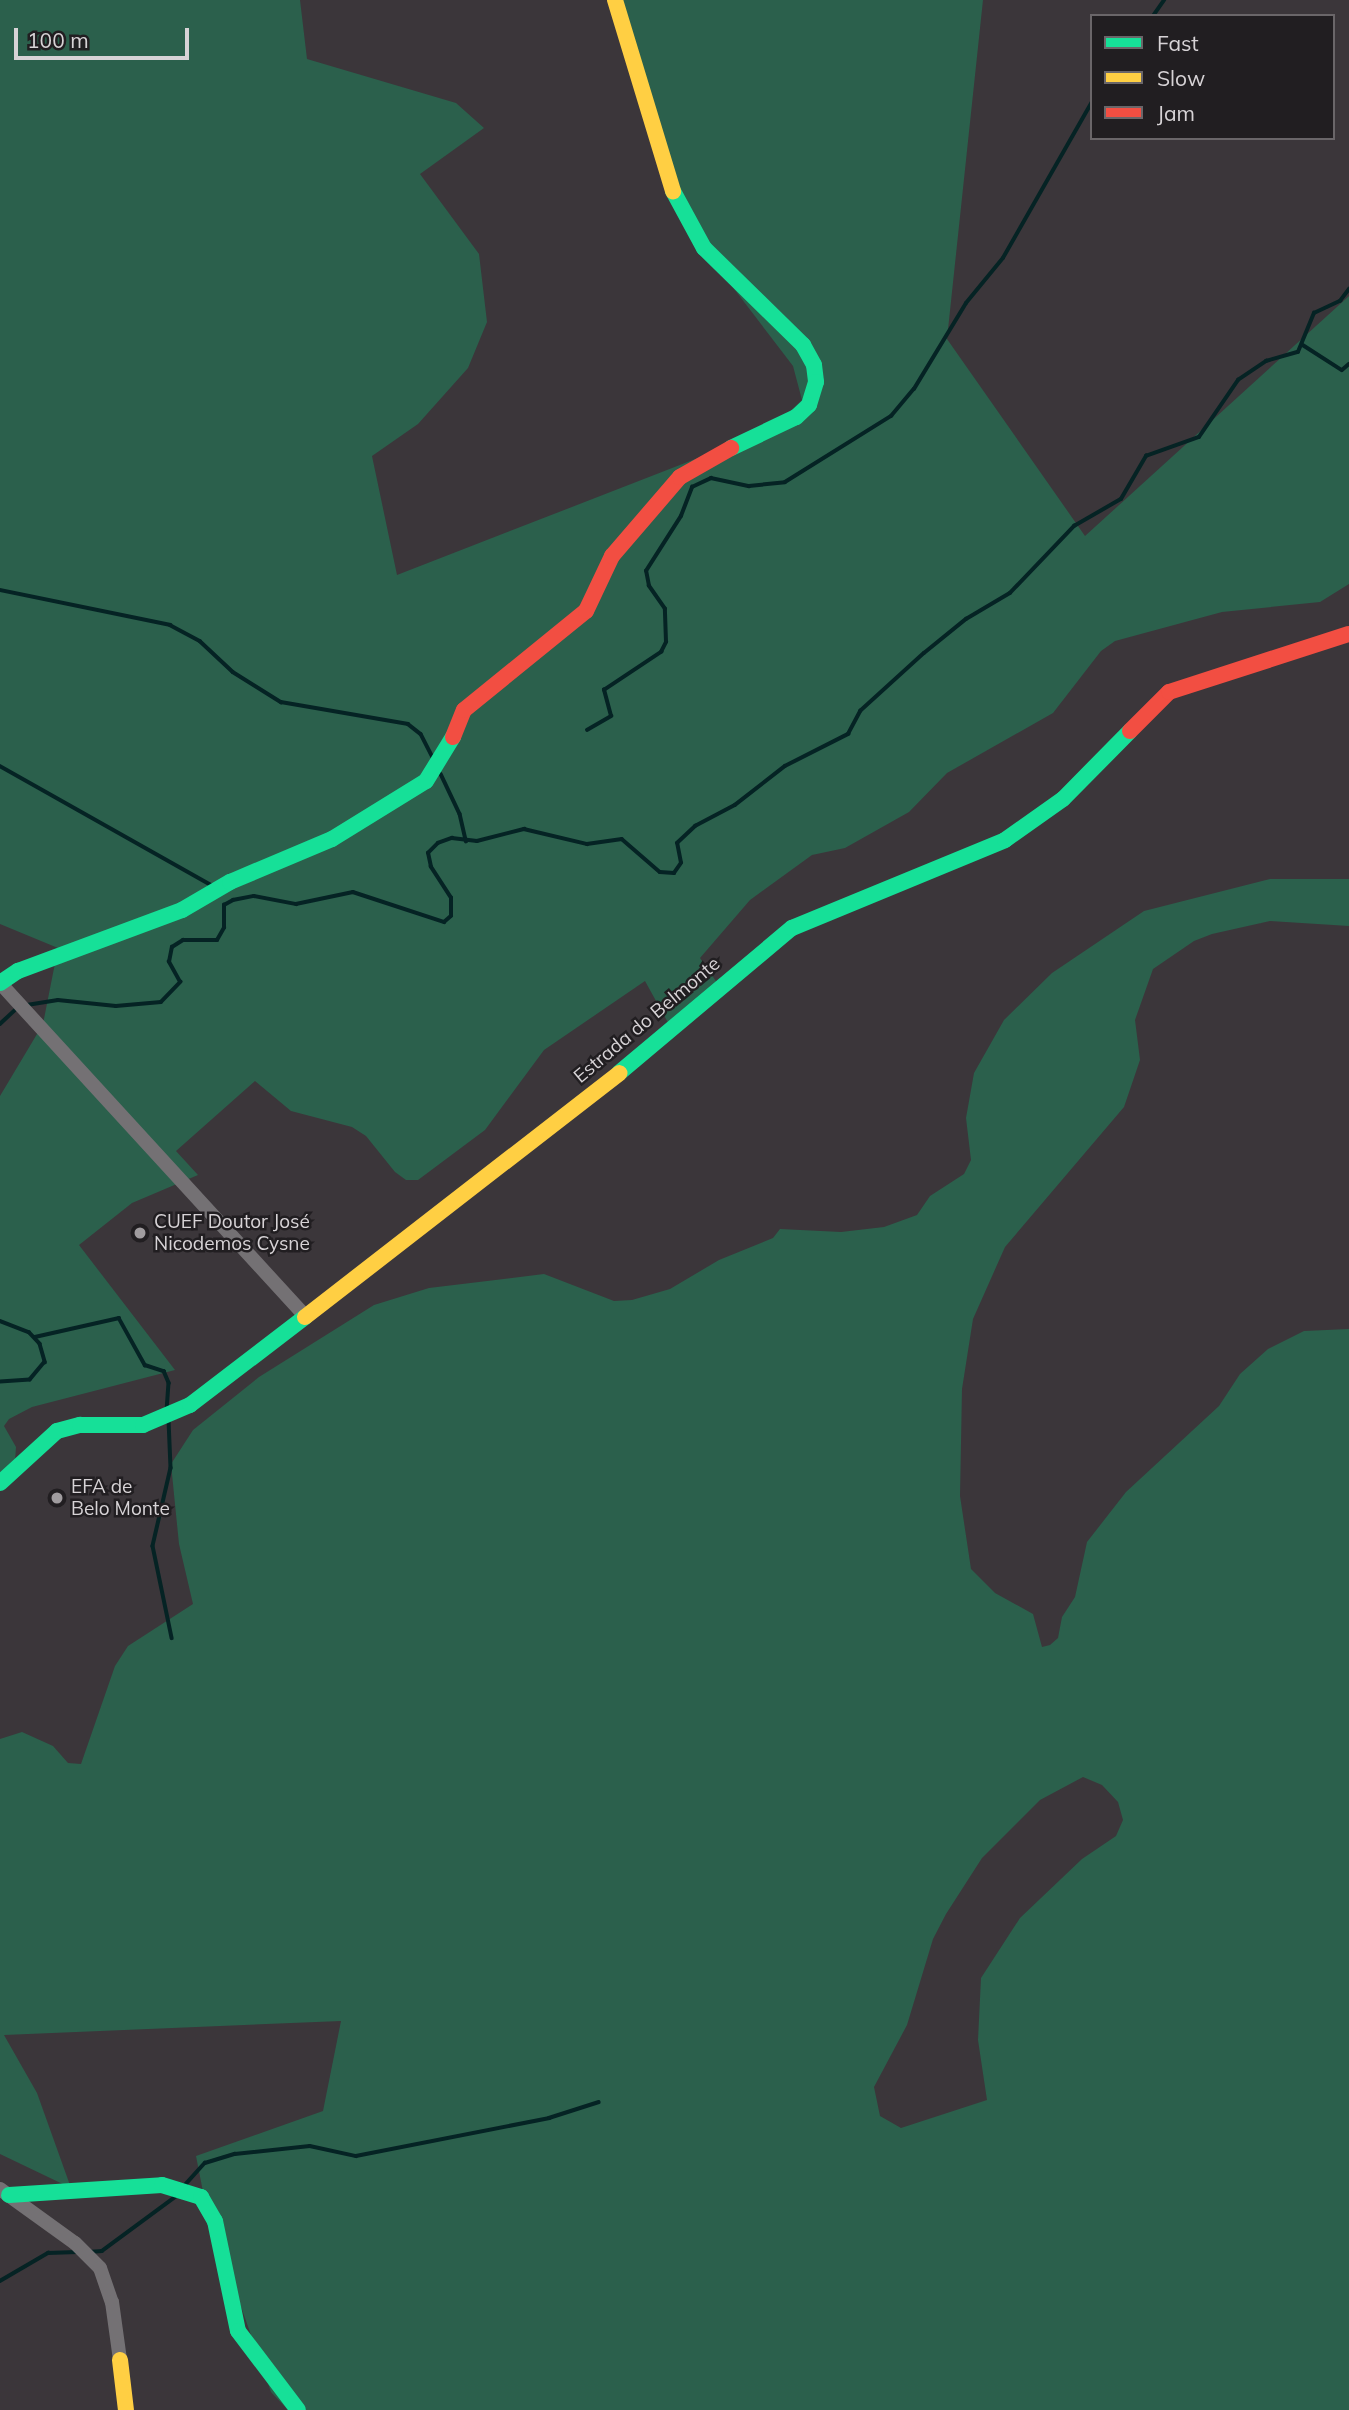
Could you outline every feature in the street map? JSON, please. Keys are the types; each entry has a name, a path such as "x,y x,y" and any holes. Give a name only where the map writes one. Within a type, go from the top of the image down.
{"street":[{"path":"305,1316 0,983 18,971 182,910 230,882 332,839 426,781 445,755 464,710 586,611 612,556 680,477 704,460 796,417 809,405 816,382 814,365 803,345 704,248 677,203 615,0"},
{"name":"Estrada do Belmonte","path":"0,1483 57,1432 80,1425 143,1424 169,1417 565,1118 792,928 1005,840 1063,799 1169,692 1349,634"},
{"path":"5,2192 162,2185 201,2197 215,2221 238,2331 298,2410"},
{"path":"5,2192 75,2243 100,2268 112,2302 126,2410"}],"green space":[{"path":"0,0 300,0 307,59 456,103 484,128 420,174 479,254 487,322 468,368 418,424 372,456 397,575 770,430 802,400 793,366 712,260 690,215 613,0 983,0 947,339 1085,536 1349,296 1349,584 1320,602 1222,612 1115,641 1101,651 1053,713 947,773 909,812 845,848 812,855 750,900 700,958 720,987 671,1028 645,981 544,1050 485,1130 418,1180 406,1180 395,1172 366,1136 352,1127 291,1111 255,1081 176,1151 198,1175 132,1203 79,1245 175,1370 32,1407 9,1419 4,1426 16,1447 15,1461 0,1477 0,1096 43,1024 58,948 0,924"},
{"path":"1270,879 1349,879 1349,926 1270,921 1212,934 1194,941 1153,969 1135,1020 1140,1060 1124,1107 1005,1247 973,1319 962,1389 960,1496 971,1569 995,1593 1033,1614 1042,1647 1050,1645 1058,1638 1062,1617 1075,1597 1087,1542 1126,1492 1219,1406 1240,1374 1268,1349 1304,1331 1349,1329 1349,2410 288,2410 271,2392 206,2207 196,2156 323,2111 341,2021 4,2035 37,2093 71,2188 0,2154 0,1739 22,1732 53,1746 68,1763 81,1764 115,1666 128,1646 193,1604 179,1544 171,1464 193,1430 259,1377 374,1305 429,1288 544,1274 614,1301 632,1300 670,1289 719,1260 773,1238 780,1229 841,1232 884,1227 917,1215 930,1196 964,1174 971,1160 966,1118 974,1073 1004,1020 1052,973 1144,911","holes":["1083,1777 1102,1785 1118,1802 1123,1820 1116,1836 1082,1859 1020,1918 981,1978 978,2040 987,2100 901,2128 880,2116 874,2087 907,2025 933,1939 982,1858 1040,1800"]}],"waterway":[{"path":"1154,14 1164,0"},
{"path":"587,730 611,716 604,690 661,652 666,642 665,609 649,586 646,571 681,516 692,487 711,478 749,486 785,482 891,416 914,389 966,303 1003,258 1090,106"},
{"path":"27,1005 58,1000 116,1006 161,1002 180,982 169,962 172,947 183,940 217,940 224,928 224,905 233,900 254,896 296,904 353,892 444,922 451,916 451,898 431,867 428,853 438,843 452,838 477,841 524,829 587,844 622,839 660,872 674,873 681,863 677,843 695,826 735,805 785,766 848,734 860,711 924,653 966,619 1010,593 1074,526 1121,499 1146,456 1199,437 1238,380 1266,361 1298,352 1314,313 1340,301 1349,289"},
{"path":"1303,345 1342,370 1349,364"},
{"path":"0,590 170,625 200,641 233,672 281,702 408,724 421,734 433,758"},
{"path":"0,766 211,885"},
{"path":"441,774 460,814 466,841"},
{"path":"0,1024 16,1009"},
{"path":"35,1337 119,1318 145,1365 164,1371 169,1383 167,1409"},
{"path":"0,1321 29,1332 40,1344 45,1362 30,1380 0,1382"},
{"path":"169,1420 171,1468 153,1546 172,1638"},
{"path":"184,2186 205,2163 235,2154 310,2146 356,2156 549,2118 599,2102"},
{"path":"88,2252 102,2251 175,2197"},
{"path":"0,2281 48,2253 77,2252"}],"traffic: fast":[{"path":"673,191 704,248 803,345 814,365 816,382 809,405 796,417 731,448"},
{"path":"619,1073 792,928 1005,840 1063,799 1130,731"},
{"path":"0,983 18,971 182,910 230,882 332,839 426,781 453,737"},
{"path":"0,1483 57,1431 80,1425 143,1425 190,1405 305,1317"},
{"path":"9,2195 162,2185 201,2197 215,2221 238,2331 298,2410"}],"traffic: slow":[{"path":"615,0 673,191"},
{"path":"305,1317 619,1073"},
{"path":"120,2360 126,2410"}],"traffic: jam":[{"path":"453,737 464,710 586,611 612,556 680,477 731,448"},
{"path":"1130,731 1169,692 1349,634"}],"place":[{"name":"CUEF Doutor José Nicodemos Cysne","path":"140,1233"},
{"name":"EFA de Belo Monte","path":"57,1498"}]}
